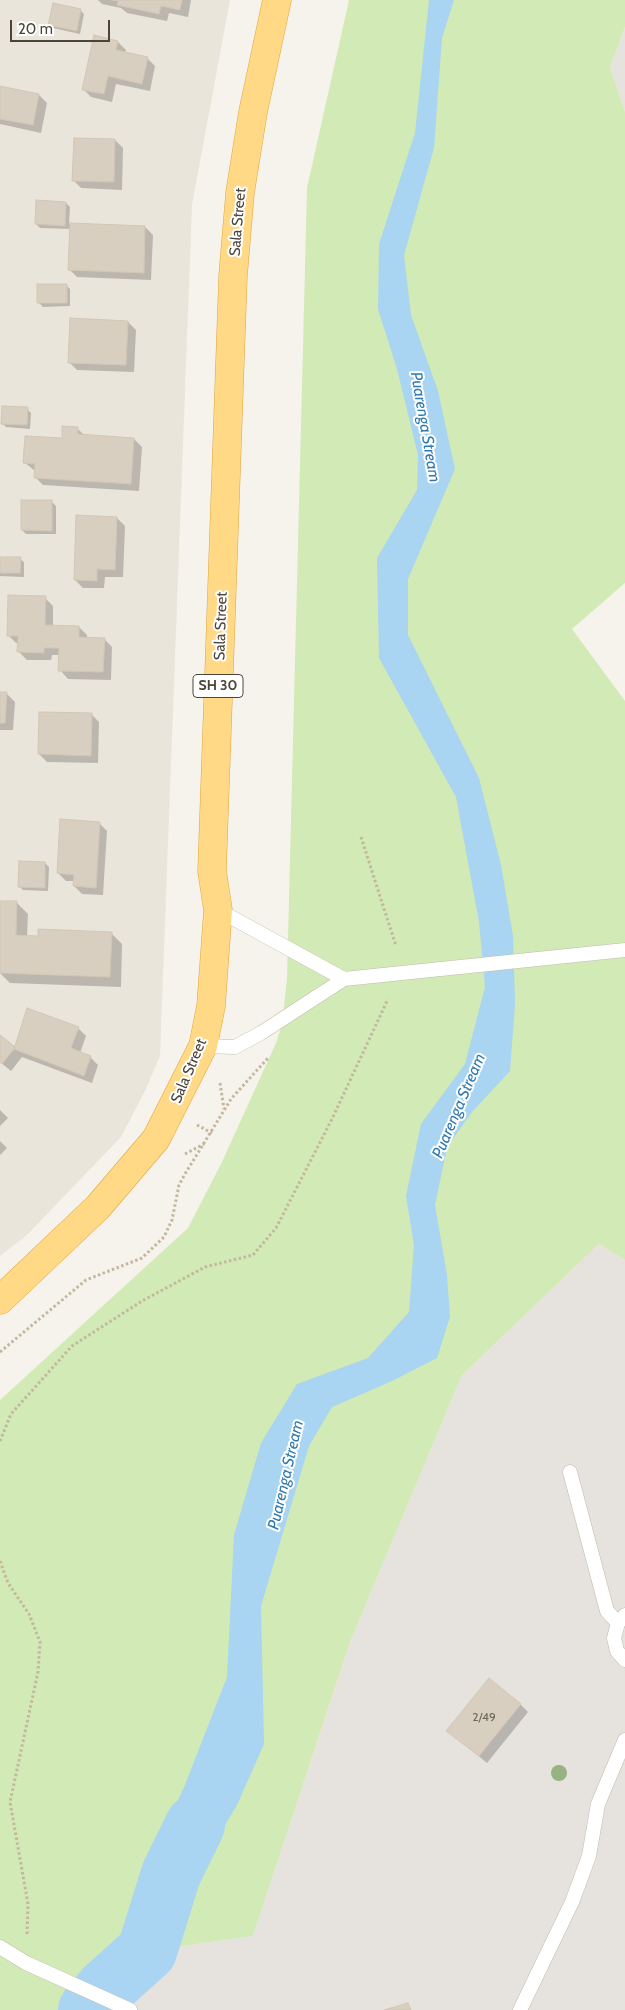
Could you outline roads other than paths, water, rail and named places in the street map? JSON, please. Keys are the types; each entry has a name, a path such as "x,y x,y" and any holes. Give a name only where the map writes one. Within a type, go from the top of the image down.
{"highway":[{"name":"Sala Street","path":"0,1300 98,1207 156,1139 203,1046 211,1006 218,910 212,871 233,276 240,193 253,112 277,0"}],"lane":[{"path":"218,910 344,979"},
{"path":"203,1046 236,1047 344,979 402,971 625,950"},
{"path":"570,1472 607,1611 621,1619 614,1638 617,1651 625,1660"},
{"path":"520,2010 572,1902 588,1856 598,1804 625,1740"},
{"path":"0,1947 26,1963 130,2010"}],"water":[{"path":"429,0 454,0 442,38 434,148 404,255 411,315 438,391 455,469 408,579 408,635 479,778 501,865 513,936 515,1004 510,1071 472,1112 447,1147 435,1205 447,1275 450,1317 437,1358 392,1381 332,1407 309,1446 261,1606 264,1744 237,1805 172,1913 144,1874 185,1785 227,1677 234,1535 261,1443 297,1384 368,1358 409,1312 414,1245 406,1196 421,1124 465,1064 485,987 479,922 456,797 379,658 377,558 417,490 418,455 397,369 378,309 379,244 415,133"}],"waterway":[{"name":"Puarenga Stream","path":"88,2010 105,1989 147,1951 171,1874 195,1825"}]}
